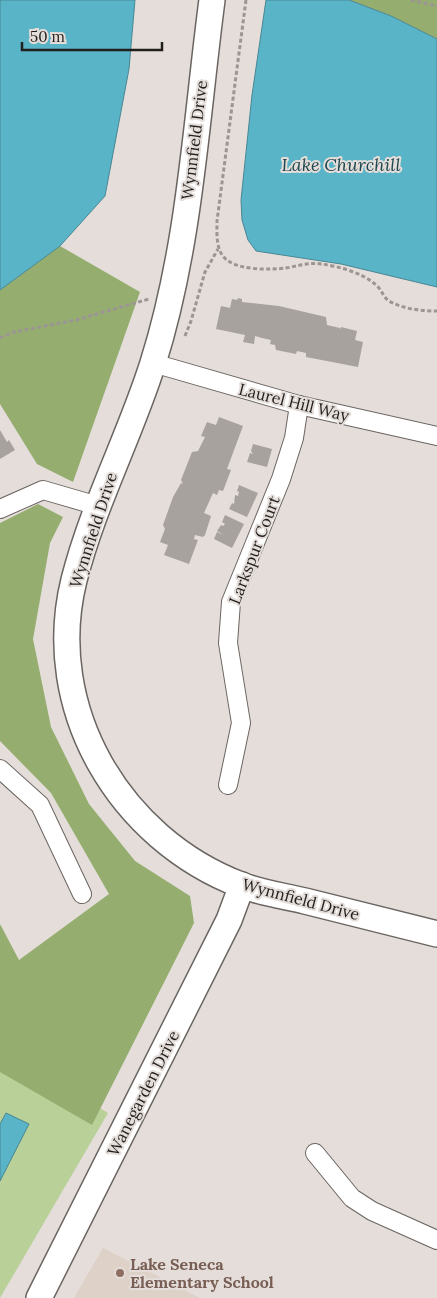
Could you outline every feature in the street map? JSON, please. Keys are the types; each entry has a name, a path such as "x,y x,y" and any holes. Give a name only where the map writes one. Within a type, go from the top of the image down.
{"street":[{"name":"Wynnfield Drive","path":"212,0 178,265 171,293 163,366 98,506 73,582 66,639 71,689 86,739 112,786 146,825 185,857 242,885 437,934"},
{"name":"Laurel Hill Way","path":"163,366 299,405 437,436"},
{"name":"Larkspur Court","path":"228,785 241,723 228,643 231,602 281,479 294,438 299,405"},
{"path":"0,509 44,490 98,506"},
{"path":"0,769 40,805 82,894"},
{"name":"Wanegarden Drive","path":"39,1298 229,920 242,885"},
{"path":"315,1153 352,1198 372,1211 437,1240"}],"path":[{"path":"163,366 178,347 191,322 204,272 218,249 217,220 239,66 246,0"},
{"path":"410,0 437,6"},
{"path":"218,249 231,263 244,266 285,268 320,264 340,268 376,284 387,300 396,305 437,311"},
{"path":"0,338 14,332 76,320 171,293"}],"shaded area":[{"name":"Lake Seneca Elementary School","path":"103,1248 200,1298 74,1298"}],"green space":[{"path":"349,0 437,0 437,39 391,16"},
{"path":"60,246 140,292 73,482 37,464 0,404 0,290"},
{"path":"38,504 63,517 50,543 33,639 51,727 89,804 135,861 190,896 194,923 92,1125 0,1072 0,924 19,960 109,894 51,793 0,741 0,523"},
{"path":"0,1048 108,1113 0,1298"}],"water":[{"path":"0,0 135,0 129,69 105,196 60,246 0,290"},
{"name":"Lake Churchill","path":"266,0 349,0 391,16 437,39 437,287 341,264 256,251 248,240 242,220 241,200 252,95"},
{"path":"6,1113 29,1124 0,1181 0,1124"}],"building":[{"path":"238,298 242,299 242,302 279,306 326,317 327,325 340,328 340,330 341,327 357,331 355,340 363,342 358,367 306,357 306,353 297,351 296,354 276,350 275,345 270,344 271,340 255,336 254,344 243,342 245,335 216,329 221,306 230,308 232,299 237,300"},
{"path":"219,417 243,426 227,469 231,470 223,491 219,490 217,495 213,493 204,513 211,516 205,535 203,537 195,535 194,539 198,540 189,564 164,555 168,545 160,542 165,529 163,525 173,497 181,483 183,484 181,480 192,452 198,451 205,437 201,436 207,422 216,425"},
{"path":"0,430 7,442 9,440 15,450 0,459"},
{"path":"253,444 272,449 267,467 247,462 250,453 253,454 251,451"},
{"path":"239,485 258,493 247,517 229,509 232,503 234,504 235,495 238,496"},
{"path":"225,515 244,524 232,548 214,539 217,532 224,535 217,531 221,525 225,524 222,522"}],"place":[{"name":"Lake Seneca Elementary School","path":"120,1273"}]}
